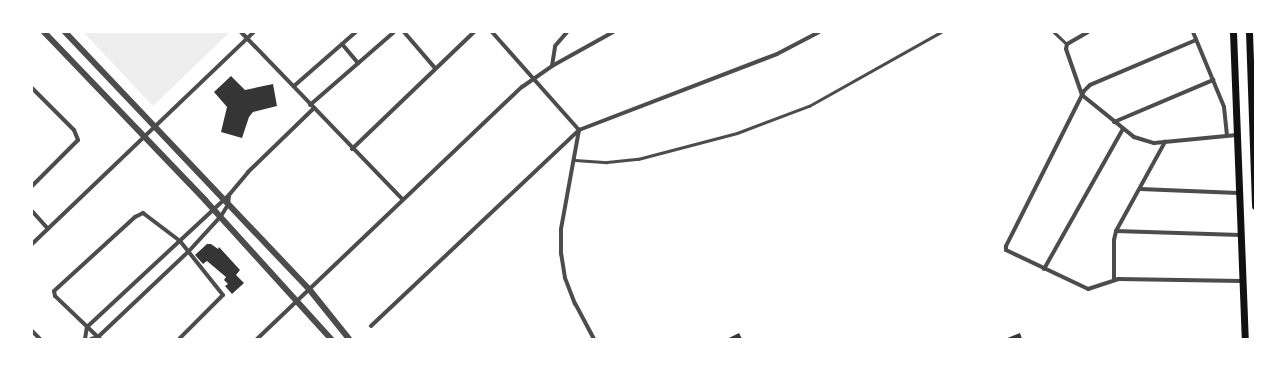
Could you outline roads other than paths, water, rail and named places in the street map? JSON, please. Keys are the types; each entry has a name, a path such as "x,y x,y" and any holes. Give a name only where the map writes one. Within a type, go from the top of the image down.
{"main road":[{"path":"1233,32 1238,136 1238,193 1245,339"},
{"path":"1249,32 1255,206"}],"street":[{"path":"44,32 221,216 298,300 331,339"},
{"path":"65,32 309,289 348,338"},
{"path":"241,32 294,86 352,149 403,200"},
{"path":"32,244 254,32"},
{"path":"294,86 356,32"},
{"path":"310,104 394,32"},
{"path":"404,32 435,68"},
{"path":"352,149 474,32"},
{"path":"492,32 579,130 575,160 561,229 561,254 565,278 575,304 594,339"},
{"path":"552,66 555,46 567,32"},
{"path":"257,339 533,77 614,32"},
{"path":"371,326 579,130 777,54 819,32"},
{"path":"1088,32 1067,44 1067,56 1082,95 1114,122 1144,141 1165,142 1226,135 1238,136"},
{"path":"1192,32 1224,107 1226,135"},
{"path":"1196,40 1090,85 1082,95 1006,246 1010,252 1088,288 1114,279 1242,281"},
{"path":"342,44 358,63"},
{"path":"1114,122 1213,80"},
{"path":"32,88 74,130 78,140 32,186"},
{"path":"85,339 87,327 180,241 222,199 229,195 248,172 314,108"},
{"path":"1044,269 1123,128"},
{"path":"1114,279 1114,240 1116,231 1165,142"},
{"path":"1140,189 1238,193"},
{"path":"91,339 99,338 189,251 221,216 228,205 229,195"},
{"path":"32,211 48,229"},
{"path":"99,338 55,296 54,291 139,213 146,214 180,241 223,295 179,339"},
{"path":"1116,231 1240,234"},
{"path":"32,330 40,339"}],"lane":[{"path":"575,160 607,162 638,159 737,133 809,106 941,32"},
{"path":"1054,32 1067,44"}]}
